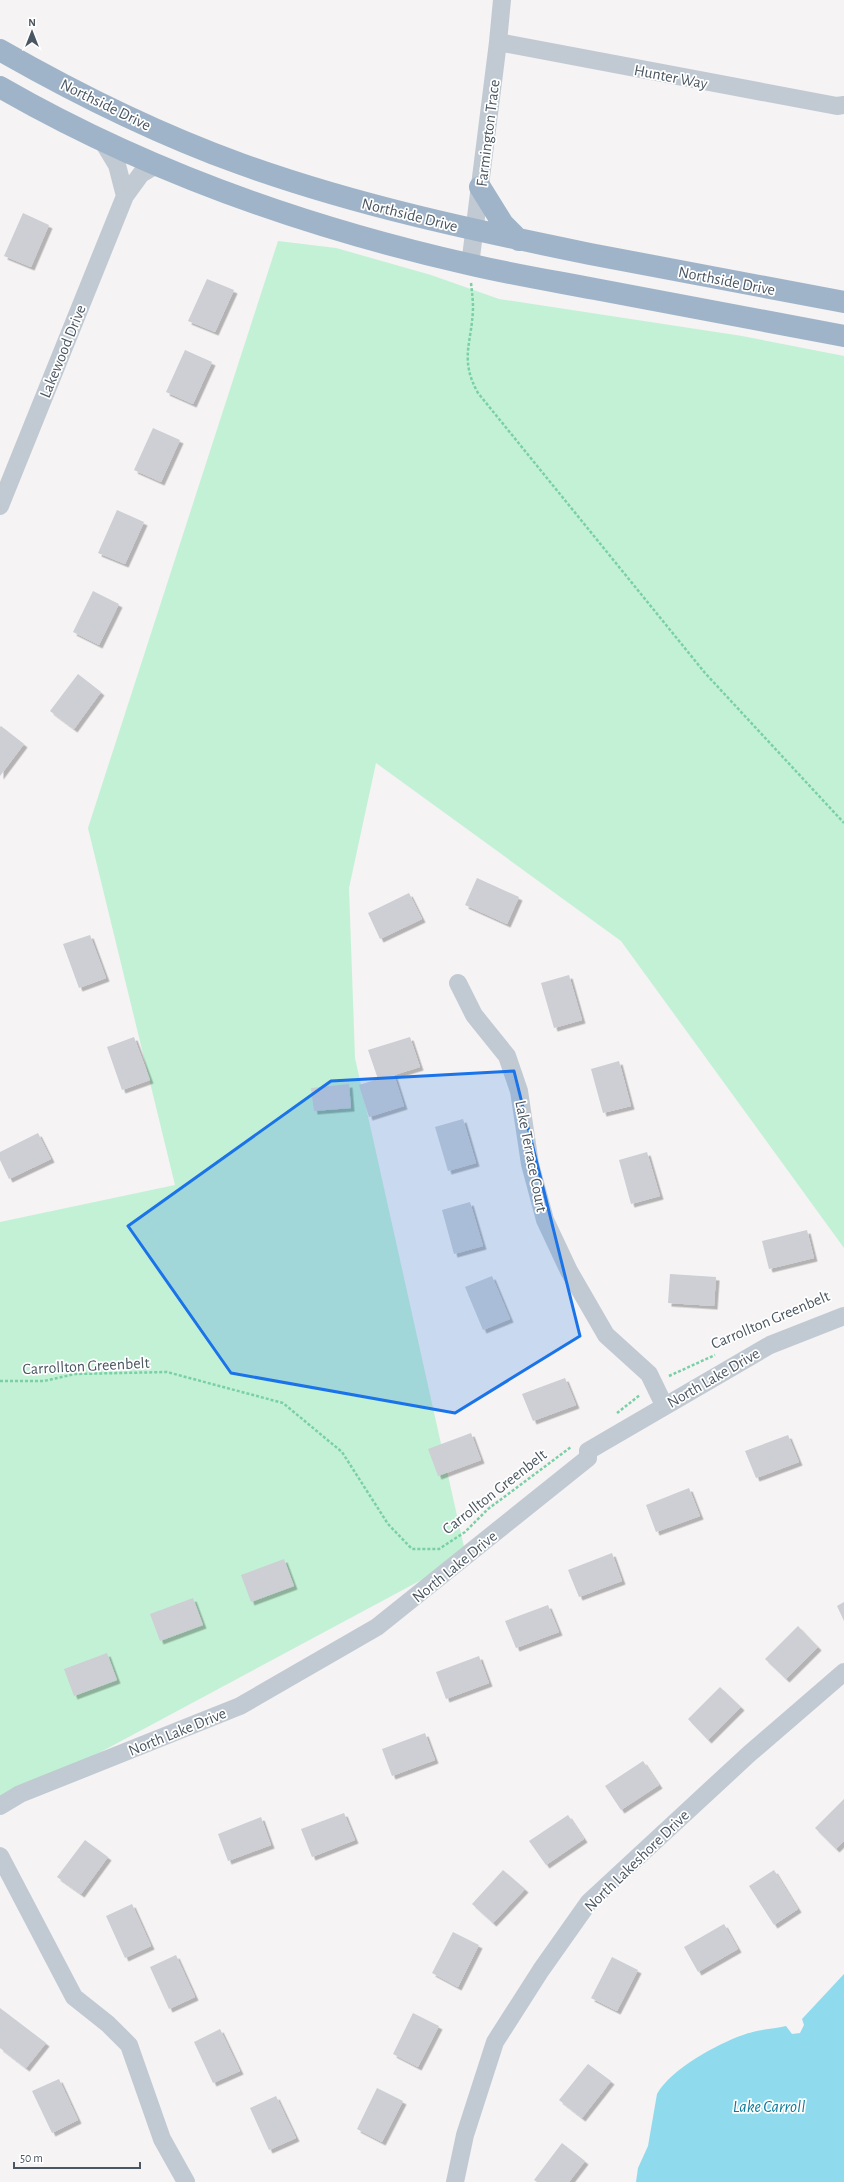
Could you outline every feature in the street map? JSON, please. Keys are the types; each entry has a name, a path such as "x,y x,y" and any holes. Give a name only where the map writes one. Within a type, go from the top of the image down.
{"highway":[{"name":"Northside Drive","path":"0,50 66,86 127,115 234,162 380,208 475,231 844,302"},
{"name":"Northside Drive","path":"0,87 102,140 156,165 219,191 306,220 393,246 470,265 844,336"},
{"path":"480,187 496,215 511,233 520,240"}],"street":[{"name":"Farmington Trace","path":"470,265 502,0"},
{"name":"Hunter Way","path":"498,42 757,92 837,106 844,105"},
{"path":"102,140 117,165 125,196"},
{"name":"Lakewood Drive","path":"0,506 125,196 141,174 156,165"},
{"name":"Lake Terrace Court","path":"458,983 474,1015 507,1056 519,1091 530,1164 545,1220 569,1271 606,1335 649,1374 664,1405"},
{"name":"North Lake Drive","path":"0,1806 20,1794 43,1784 240,1706 377,1627 588,1458 588,1452 664,1405 770,1345 844,1316"},
{"name":"North Lakeshore Drive","path":"455,2182 465,2135 495,2042 540,1970 589,1902 749,1754 844,1672"},
{"path":"0,1856 74,1997 108,2024 129,2046 162,2139 186,2182"}],"path":[{"path":"470,265 473,309 466,353 469,379 478,393 705,673 844,823"},
{"name":"Carrollton Greenbelt","path":"615,1414 654,1384 720,1353"},
{"name":"Carrollton Greenbelt","path":"0,1380 44,1381 75,1374 167,1372 283,1403 342,1452 388,1524 412,1549 439,1549 465,1532 488,1509 577,1442"}],"highlighted area":[{"path":"514,1071 580,1336 455,1413 231,1373 128,1226 331,1081"}],"green space":[{"path":"278,241 336,248 431,275 499,299 742,336 844,356 844,1248 621,941 376,763 349,888 355,1058 466,1556 0,1806 0,1222 175,1185 88,828"}],"water":[{"name":"Lake Carroll","path":"844,1974 844,2182 636,2182 638,2168 648,2146 657,2094 673,2076 696,2058 708,2051 748,2033 786,2026 792,2034 800,2033 804,2025 802,2019"}],"building":[{"path":"23,213 49,225 31,267 4,256"},
{"path":"207,279 234,290 215,332 188,321"},
{"path":"185,350 212,362 193,404 166,392"},
{"path":"153,428 180,440 161,482 134,470"},
{"path":"117,510 144,522 125,564 98,553"},
{"path":"93,591 119,604 99,645 73,632"},
{"path":"78,674 101,692 74,729 50,711"},
{"path":"1,726 24,744 0,776 0,727"},
{"path":"477,878 519,897 507,924 465,905"},
{"path":"409,893 422,919 380,939 368,913"},
{"path":"90,935 106,978 79,988 63,944"},
{"path":"569,975 582,1020 554,1028 541,983"},
{"path":"134,1037 150,1080 122,1090 107,1047"},
{"path":"410,1037 420,1067 394,1075 404,1106 369,1117 359,1085 378,1079 368,1050"},
{"path":"619,1061 631,1106 603,1113 591,1069"},
{"path":"349,1084 351,1108 314,1111 311,1088"},
{"path":"463,1119 476,1163 448,1171 435,1127"},
{"path":"38,1133 51,1159 9,1179 0,1160 0,1152"},
{"path":"647,1152 660,1196 631,1204 619,1160"},
{"path":"470,1202 483,1246 454,1254 442,1210"},
{"path":"807,1230 814,1258 769,1269 762,1241"},
{"path":"670,1274 716,1277 714,1306 668,1303"},
{"path":"492,1276 510,1319 483,1330 465,1287"},
{"path":"565,1378 576,1405 533,1421 522,1394"},
{"path":"471,1433 481,1460 438,1476 428,1449"},
{"path":"788,1435 799,1462 756,1478 745,1451"},
{"path":"689,1488 700,1516 656,1532 646,1505"},
{"path":"612,1553 622,1581 579,1597 568,1570"},
{"path":"284,1559 294,1586 251,1602 241,1575"},
{"path":"193,1598 203,1625 160,1641 150,1614"},
{"path":"844,1602 844,1621 837,1606"},
{"path":"548,1605 559,1632 516,1648 505,1621"},
{"path":"798,1626 818,1647 786,1679 765,1659"},
{"path":"107,1653 117,1680 74,1696 64,1669"},
{"path":"479,1656 489,1683 446,1699 436,1672"},
{"path":"720,1687 741,1707 708,1740 688,1719"},
{"path":"425,1733 435,1760 392,1776 382,1749"},
{"path":"643,1761 659,1785 621,1810 605,1786"},
{"path":"844,1799 844,1841 836,1849 815,1828"},
{"path":"344,1813 355,1840 312,1857 301,1829"},
{"path":"568,1815 584,1839 546,1865 529,1841"},
{"path":"261,1817 271,1845 228,1861 218,1834"},
{"path":"85,1840 108,1857 81,1894 57,1877"},
{"path":"503,1870 525,1889 493,1923 472,1904"},
{"path":"774,1870 798,1909 774,1925 749,1886"},
{"path":"132,1904 151,1946 125,1958 106,1916"},
{"path":"724,1924 738,1949 698,1972 684,1947"},
{"path":"453,1932 479,1945 458,1987 432,1973"},
{"path":"176,1955 195,1997 169,2009 150,1967"},
{"path":"612,1957 638,1970 617,2011 591,1998"},
{"path":"0,2008 46,2043 26,2068 0,2048"},
{"path":"413,2013 439,2026 418,2067 393,2054"},
{"path":"220,2029 240,2071 213,2083 194,2042"},
{"path":"588,2064 611,2081 582,2118 559,2100"},
{"path":"59,2079 78,2120 52,2133 32,2091"},
{"path":"377,2088 403,2101 382,2142 357,2129"},
{"path":"276,2096 296,2138 269,2150 250,2108"},
{"path":"562,2143 585,2161 569,2182 537,2182 534,2180"}]}
